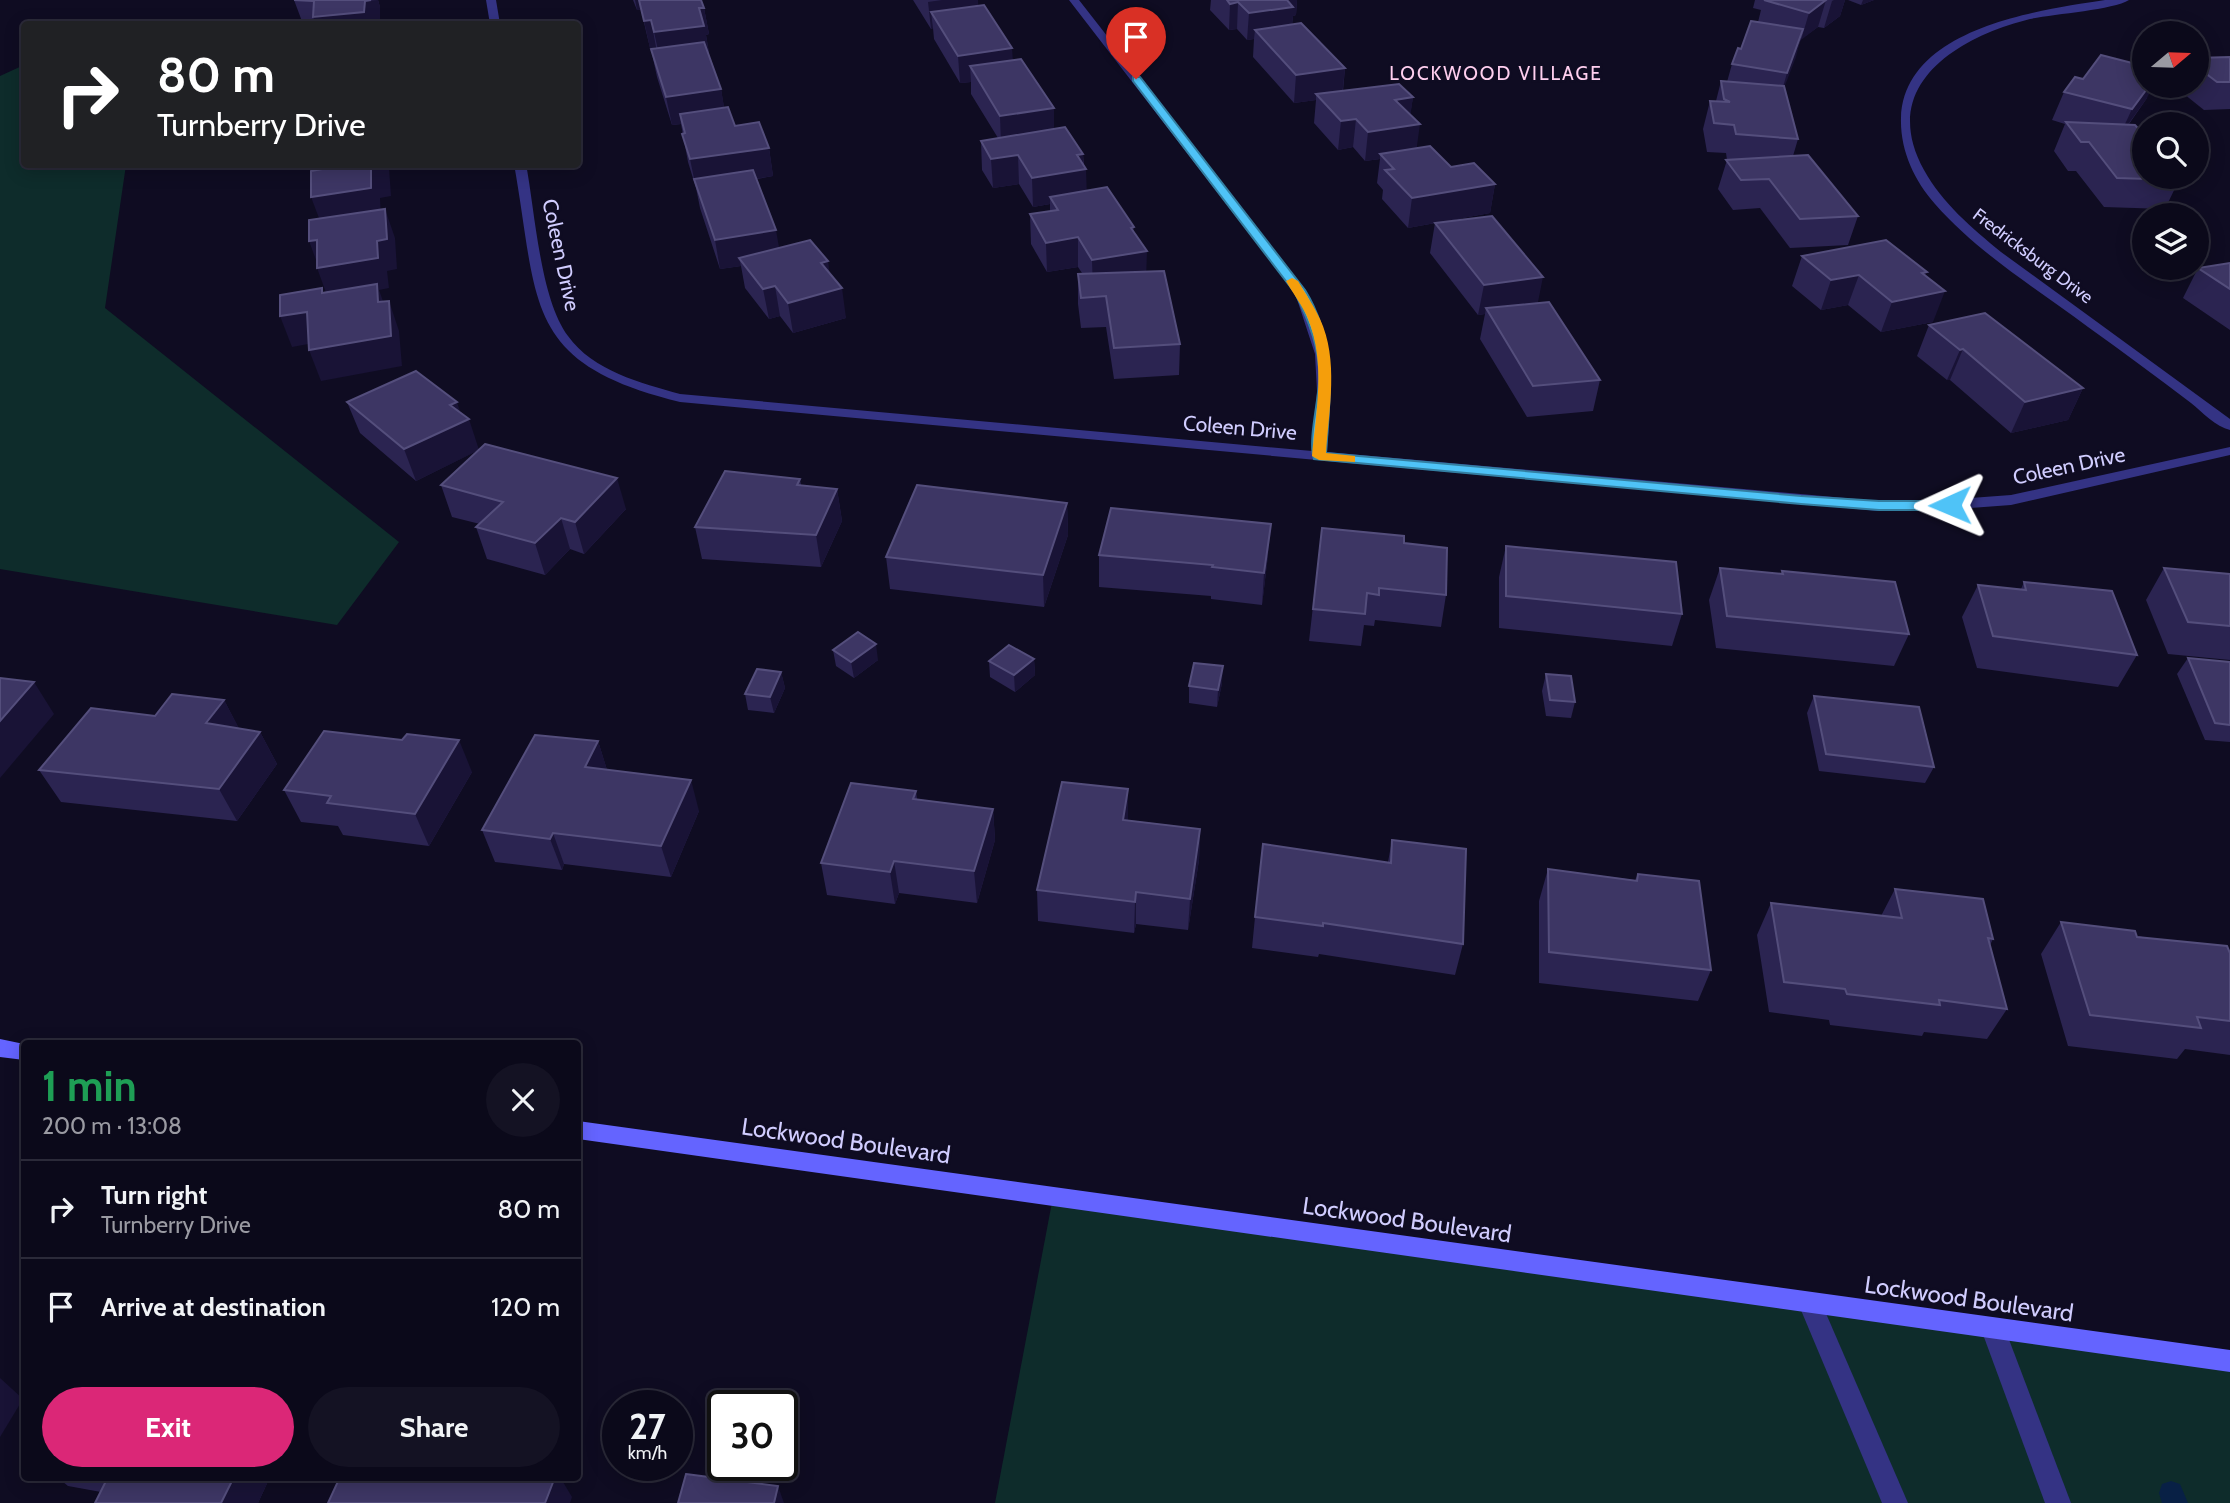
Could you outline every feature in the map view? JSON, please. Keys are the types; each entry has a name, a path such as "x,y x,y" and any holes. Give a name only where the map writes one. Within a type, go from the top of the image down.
{"main road":[{"path":"0,1048 21,1052"},
{"name":"Lockwood Boulevard","path":"581,1130 2230,1360"}],"street":[{"path":"491,0 494,21"},
{"path":"1074,0 1301,292 1314,320 1323,353 1325,379 1319,456"},
{"name":"Fredricksburg Drive","path":"2124,0 2001,24 1945,52 1925,69 1910,92 1904,118 1905,143 1932,193 1956,220 2004,259 2230,426"},
{"name":"Coleen Drive","path":"521,168 552,321 574,351 633,385 680,398 1801,500 1930,506 1991,503 2046,495 2230,451"},
{"path":"1810,1303 1895,1503"},
{"path":"1993,1329 2058,1503"}],"green space":[{"path":"21,66 21,168 126,168 105,308 399,542 337,625 0,569 0,76"},
{"path":"1053,1197 2230,1361 2230,1503 995,1503"}],"building":[{"path":"294,0 371,0 365,1 364,12 313,17 314,1"},
{"path":"639,0 701,0 704,8 699,8 704,26 654,32 651,20 644,21"},
{"path":"1227,0 1287,0 1293,7 1249,13 1238,2 1230,4"},
{"path":"1764,0 1826,0 1809,13"},
{"path":"984,5 1012,48 958,56 931,12"},
{"path":"1751,21 1803,29 1787,73 1732,64 1738,48 1741,49"},
{"path":"1301,23 1345,68 1296,75 1255,30"},
{"path":"704,42 721,89 666,97 651,49"},
{"path":"2101,55 2132,63 2132,98 2140,98 2132,109 2064,92 2075,77 2083,79"},
{"path":"2230,57 2230,82 2217,82 2209,76 2209,58"},
{"path":"1021,59 1054,108 1000,116 970,66"},
{"path":"1721,81 1784,86 1798,139 1736,134 1734,125 1714,123 1710,101 1730,102 1724,99"},
{"path":"1399,84 1413,97 1395,100 1420,124 1368,132 1356,119 1341,121 1316,94"},
{"path":"728,107 735,126 759,122 769,148 690,159 682,134 685,133 680,114"},
{"path":"2066,122 2132,125 2132,178 2117,178 2089,142 2081,142"},
{"path":"1065,127 1083,154 1077,155 1086,169 1032,178 1018,155 991,159 981,141"},
{"path":"1430,146 1451,167 1474,163 1495,184 1412,198 1385,170 1394,169 1380,154"},
{"path":"1808,155 1858,216 1800,219 1769,179 1741,180 1726,160"},
{"path":"376,168 371,169 371,188 311,197 311,171"},
{"path":"753,170 776,230 715,240 694,179"},
{"path":"1107,187 1147,251 1092,260 1078,237 1046,243 1030,214 1058,210 1050,197"},
{"path":"385,209 387,239 377,241 378,258 317,268 317,240 309,241 309,220"},
{"path":"1492,216 1543,277 1484,285 1435,223"},
{"path":"810,240 828,261 821,263 842,288 788,303 775,286 763,289 739,258"},
{"path":"1886,240 1927,272 1922,273 1945,291 1892,302 1859,275 1831,280 1802,256"},
{"path":"2230,263 2230,289 2209,275 2209,266"},
{"path":"1164,271 1180,344 1114,348 1106,296 1081,298 1078,274"},
{"path":"377,284 378,302 389,301 391,336 309,350 307,312 280,316 280,295 322,288 322,293"},
{"path":"1549,302 1600,380 1533,386 1486,308"},
{"path":"1985,313 2083,388 2025,402 1963,349 1960,350 1929,325"},
{"path":"416,371 457,402 450,405 469,419 404,449 347,402"},
{"path":"485,444 617,478 575,522 561,518 535,543 476,527 503,502 441,485"},
{"path":"725,471 800,479 797,485 837,489 816,535 695,527"},
{"path":"917,485 1067,503 1043,575 886,557"},
{"path":"1111,508 1271,524 1264,573 1212,567 1213,565 1099,555"},
{"path":"1322,528 1404,536 1404,543 1447,548 1446,595 1379,588 1379,595 1367,593 1365,614 1313,609"},
{"path":"1506,546 1676,562 1682,614 1506,596"},
{"path":"1720,568 1895,582 1909,634 1727,616"},
{"path":"2164,568 2230,574 2230,626 2188,622"},
{"path":"2024,582 2112,591 2137,655 1993,636 1978,585 2026,590"},
{"path":"858,632 876,644 851,662 833,650"},
{"path":"1009,645 1034,659 1014,675 989,661"},
{"path":"2188,658 2230,662 2230,725 2215,723"},
{"path":"1194,663 1223,666 1218,690 1189,686"},
{"path":"757,669 781,672 770,697 745,694"},
{"path":"1546,674 1571,676 1575,702 1550,700"},
{"path":"0,678 34,682 0,721"},
{"path":"172,694 224,700 206,723 260,732 219,789 39,770 91,708 155,716"},
{"path":"1814,696 1919,707 1934,767 1826,754"},
{"path":"324,731 402,740 407,734 459,740 415,814 327,803 331,796 284,790"},
{"path":"535,735 598,741 585,767 691,780 661,846 553,833 550,839 482,830"},
{"path":"1062,782 1128,789 1123,820 1200,829 1190,899 1136,892 1135,902 1037,890"},
{"path":"851,783 916,791 913,799 993,809 974,871 894,861 890,872 821,863"},
{"path":"1392,840 1466,849 1463,944 1323,923 1323,926 1255,917 1263,844 1391,863"},
{"path":"1548,869 1637,881 1638,874 1699,881 1711,970 1549,952"},
{"path":"1895,889 1983,899 1993,939 1988,938 2007,1009 1939,1000 1940,1005 1847,994 1845,989 1784,982 1771,903 1902,918"},
{"path":"2061,922 2135,931 2137,937 2227,946 2230,953 2230,1021 2197,1017 2201,1028 2090,1015"},
{"path":"693,1475 707,1477 707,1481 740,1481 778,1486 774,1503 678,1503 684,1481 693,1481"},
{"path":"106,1481 232,1481 221,1503 95,1503"},
{"path":"338,1481 553,1481 545,1503 328,1503"}],"waterway":[{"path":"2171,1493 2175,1503"}],"slow traffic":[{"path":"1292,281 1301,292 1314,320 1323,353 1325,379 1319,456 1350,459"}],"district":[{"name":"LOCKWOOD VILLAGE","path":"1496,73"}],"route":[{"path":"1136,79 1301,292 1314,320 1323,353 1325,379 1319,456 1801,500 1879,506 1950,505"}]}
